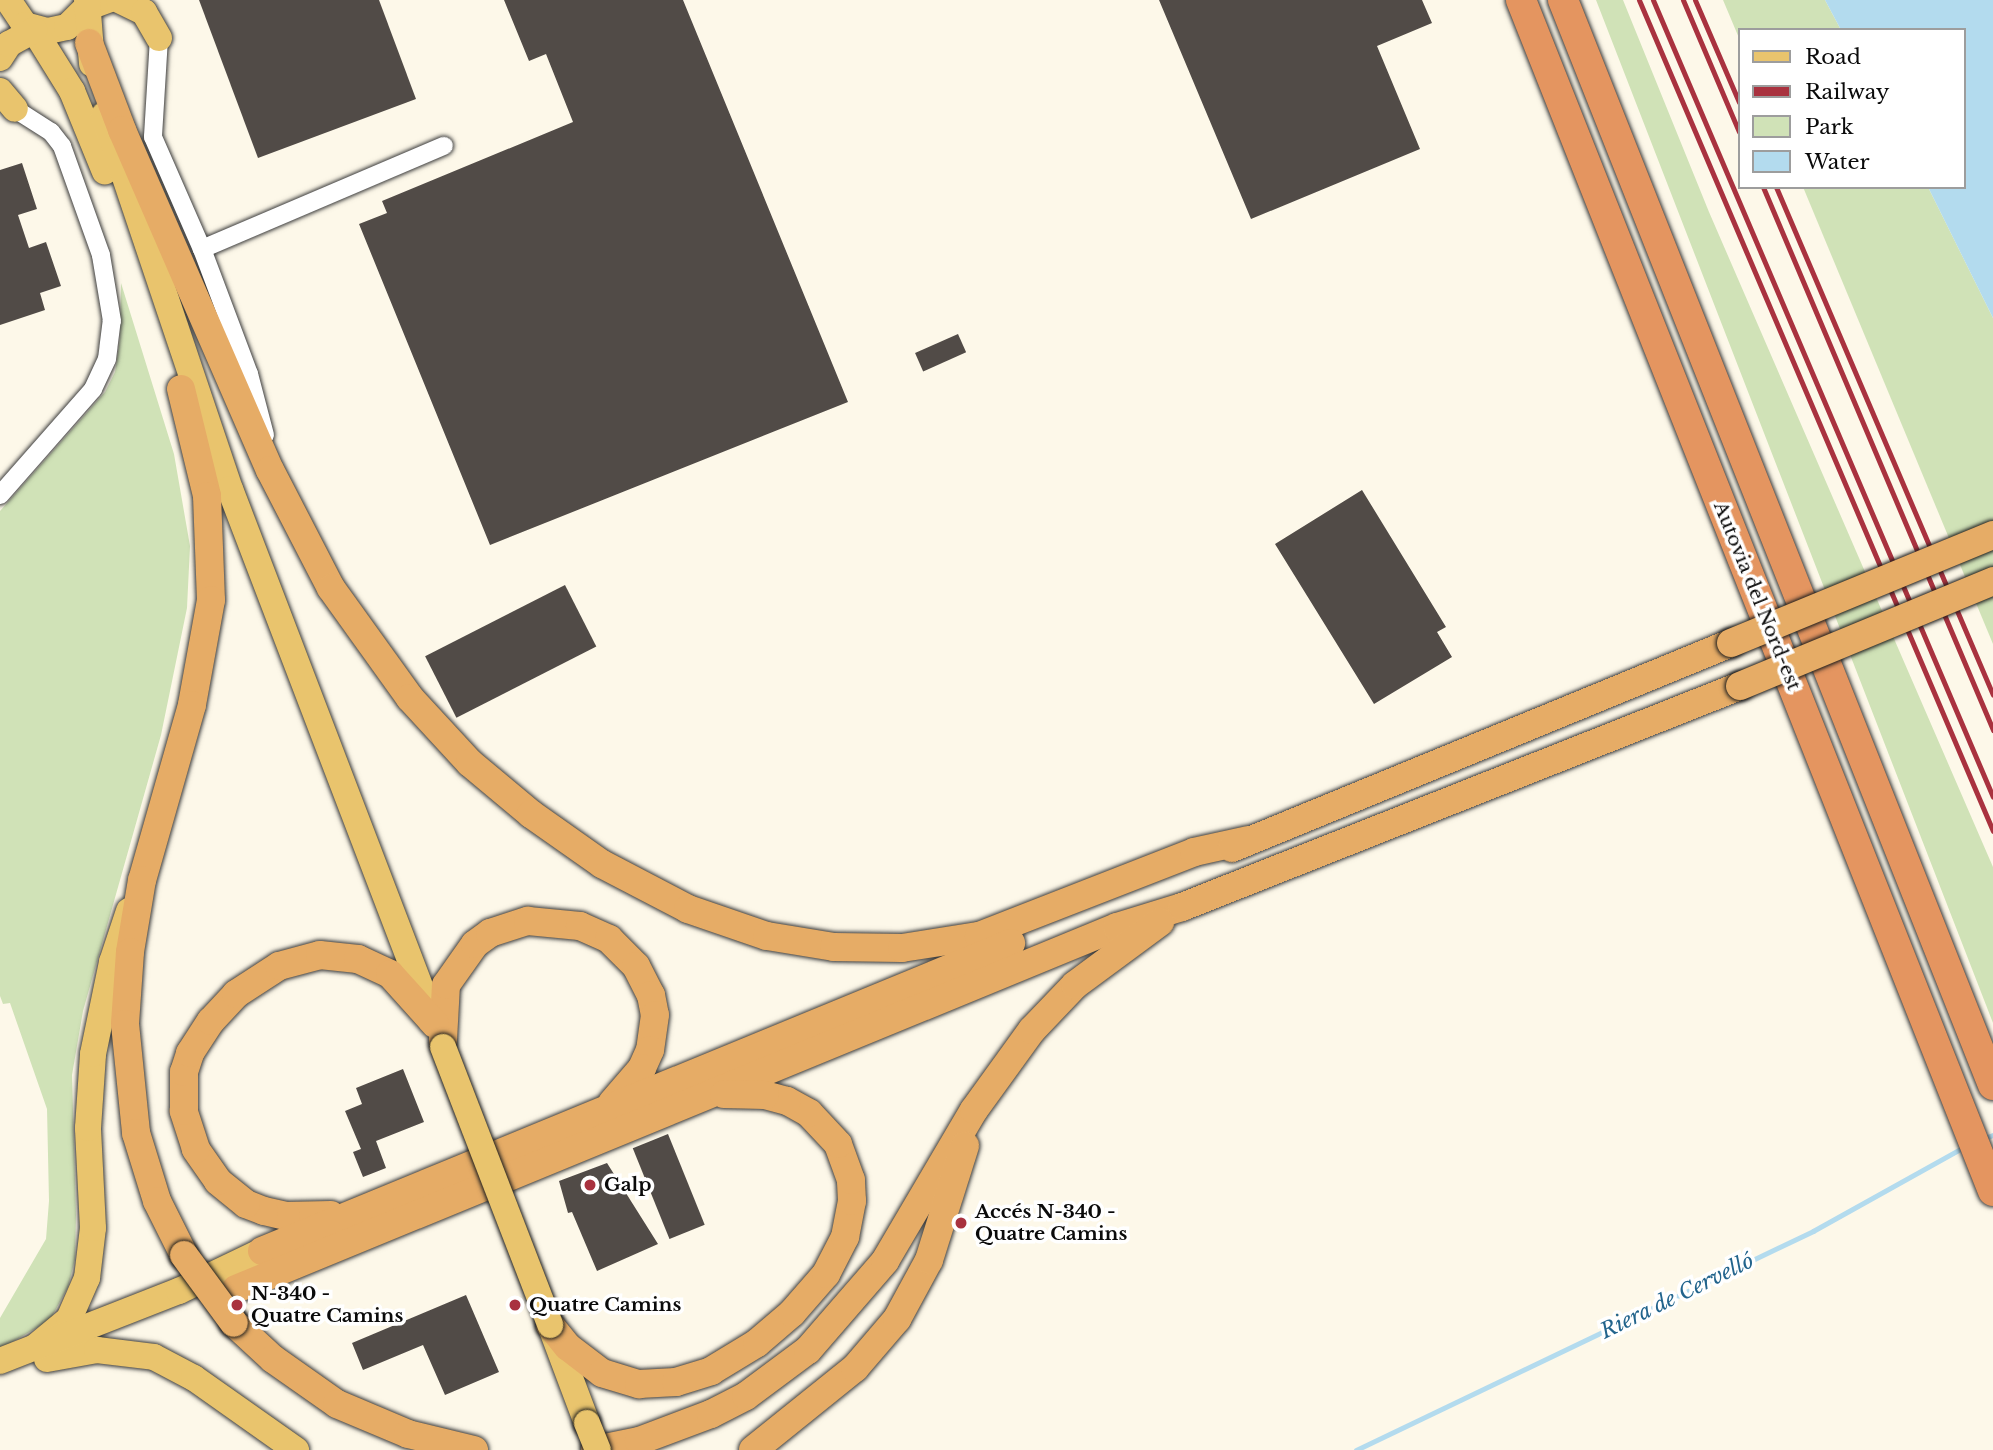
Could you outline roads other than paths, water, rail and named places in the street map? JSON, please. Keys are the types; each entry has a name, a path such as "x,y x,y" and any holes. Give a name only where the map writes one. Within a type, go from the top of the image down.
{"highway":[{"name":"Autovia del Nord-est","path":"1521,0 1993,1191"},
{"name":"Autovia del Nord-est","path":"1563,0 1992,1083"},
{"path":"89,43 121,130 270,470 305,541 360,634 410,698 470,763 531,814 602,864 653,893 728,924 767,936 834,947 930,947 1007,927 1194,852 1248,840"},
{"path":"181,389 207,496 211,600 192,705 142,880 127,988 130,1097 145,1167 184,1255 234,1323 273,1359 337,1404 408,1434 474,1450"},
{"path":"262,1251 1199,866 1248,840 1993,535"},
{"path":"236,1289 1117,927 1182,908 1740,686 1993,581"},
{"path":"596,1450 639,1441 711,1414 746,1396 808,1350 885,1261 974,1110 1009,1058 1054,1005 1099,966 1182,908"},
{"path":"439,1036 446,985 475,944 510,925 566,922 608,939 636,966 651,995 654,1033 642,1068 605,1110"},
{"path":"355,1212 286,1216 246,1204 206,1166 184,1111 183,1081 190,1053 222,1008 279,966 320,955 358,959 390,974 439,1036"},
{"path":"550,1325 568,1347 603,1373 622,1381 657,1385 711,1371 775,1328 826,1274 850,1219 851,1180 838,1144 826,1129 787,1101 765,1095 711,1094"},
{"path":"753,1450 855,1368 909,1301 943,1220 974,1110"}],"main road":[{"path":"8,0 16,17 34,30 84,118 181,389 230,489"},
{"path":"154,0 162,17 159,38"},
{"path":"3,50 34,30 67,27 99,2"},
{"path":"99,2 144,12 159,38"},
{"path":"99,2 89,43 95,83 111,138 230,489 596,1450"},
{"path":"40,1353 69,1319 87,1278 93,1228 88,1128 93,1054 112,961 142,880"},
{"path":"0,1376 40,1353 178,1292 262,1251"},
{"path":"0,1361 40,1353 236,1289"},
{"path":"40,1353 97,1350 155,1357 194,1378 296,1450"}],"street":[{"path":"159,38 153,137 202,249 252,384 270,470"},
{"path":"0,495 93,389 107,359 112,321 102,255 62,146 51,132 5,101"},
{"path":"202,249 444,146"}],"water":[{"path":"1825,0 1993,0 1993,318 1929,189 1965,189 1965,28 1840,28"}],"waterway":[{"name":"Riera de Cervelló","path":"1982,1139 1993,1135"},
{"name":"Riera de Cervelló","path":"1356,1450 1813,1231 1966,1146"}],"railway":[{"path":"1639,0 1993,831"},
{"path":"1653,0 1993,797"},
{"path":"1683,0 1738,130"},
{"path":"1695,0 1738,100"},
{"path":"1764,189 1993,730"},
{"path":"1777,189 1993,695"}],"place":[{"name":"Galp","path":"590,1185"},
{"name":"Accés N-340 - Quatre Camins","path":"961,1223"},
{"name":"N-340 - Quatre Camins","path":"237,1305"},
{"name":"Quatre Camins","path":"515,1305"}]}
